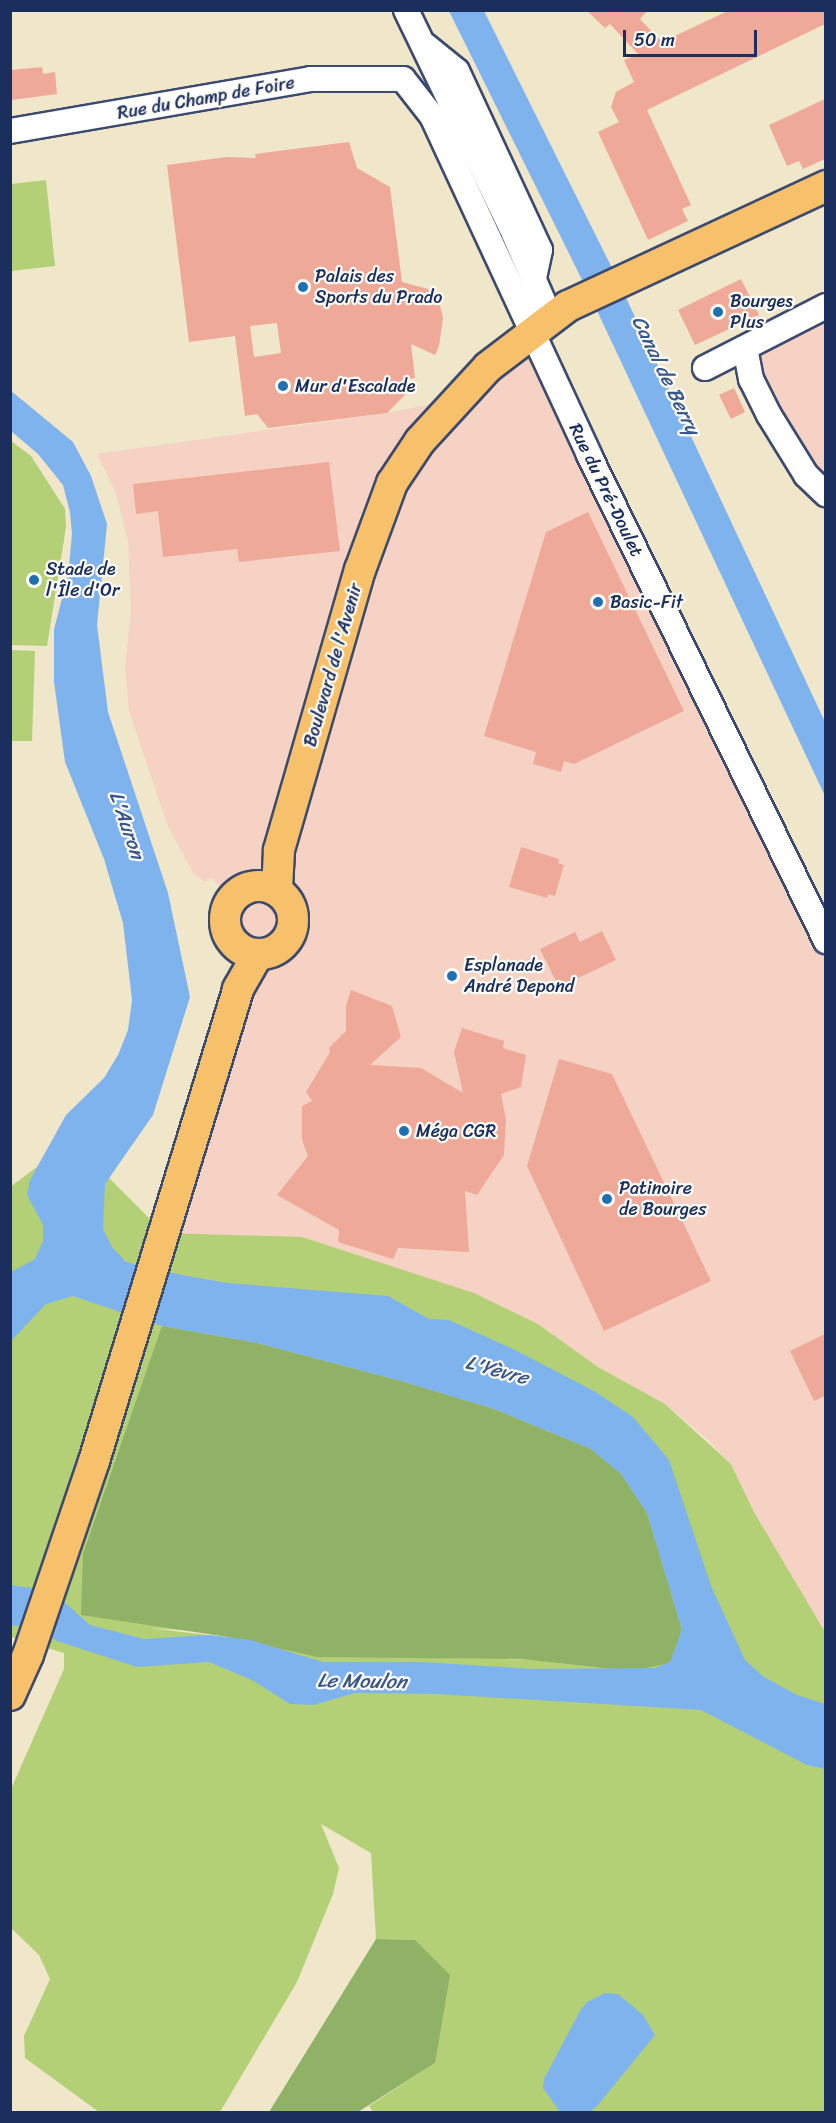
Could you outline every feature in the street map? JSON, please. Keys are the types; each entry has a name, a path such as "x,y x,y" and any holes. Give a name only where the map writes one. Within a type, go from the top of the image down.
{"main road":[{"name":"Boulevard de l'Avenir","path":"267,888 360,570 392,483 457,399 488,367 551,319 633,273 825,186"},
{"path":"267,888 292,908 291,933 278,949 247,950 225,928 227,907 238,892 267,888"},
{"path":"10,1695 28,1655 54,1583 134,1335 238,989 247,950"}],"street":[{"name":"Rue du Pré-Doulet","path":"406,10 419,39 457,70 540,250 534,278 825,941"},
{"path":"403,79 419,39"},
{"name":"Rue du Champ de Foire","path":"10,131 310,79 403,79"},
{"name":"Rue du Pré-Doulet","path":"403,79 432,116 551,319"},
{"path":"705,368 825,306"},
{"path":"745,348 751,379 769,415 806,475 825,494"}],"shaded area":[{"path":"825,312 825,489 753,374 761,345"},
{"path":"533,333 825,940 825,1632 754,1512 731,1464 706,1438 665,1404 598,1367 538,1324 164,1233 238,989 237,946 225,928 230,901 212,878 205,882 193,873 167,824 129,711 125,667 131,609 128,541 116,493 97,454 387,413 457,399"}],"green space":[{"path":"46,180 55,266 11,271 11,184"},
{"name":"Stade de l'Île d'Or","path":"11,441 31,456 65,509 66,527 47,646 11,645"},
{"path":"11,650 35,651 32,741 11,741"},
{"path":"72,1141 164,1233 302,1237 474,1293 538,1324 598,1367 665,1404 731,1464 754,1512 825,1632 825,2112 373,2112 369,2106 435,2063 415,1940 376,1939 371,1853 321,1824 339,1868 333,1894 297,1982 220,2112 99,2112 25,2058 24,2036 50,1979 39,1955 11,1928 11,1789 64,1669 64,1653 11,1637 10,1187","holes":["149,1628 670,1662 391,1657"]},
{"path":"162,1326 257,1343 401,1381 494,1409 591,1449 621,1474 647,1513 682,1630 670,1663 632,1671 522,1659 317,1657 228,1637 81,1615 83,1554"},
{"path":"376,1939 415,1940 450,1975 435,2063 358,2112 269,2112"}],"water":[{"path":"449,11 484,11 613,270 825,722 825,796 592,300"},
{"path":"10,390 73,442 91,476 107,524 97,625 108,712 168,893 190,997 153,1115 105,1184 103,1229 112,1247 126,1262 227,1283 388,1296 429,1319 449,1320 513,1349 594,1391 633,1417 669,1460 711,1586 745,1660 764,1677 797,1695 825,1704 825,1769 807,1765 701,1710 436,1694 355,1693 314,1705 290,1704 252,1680 209,1662 137,1667 57,1641 38,1629 11,1625 11,1585 52,1591 90,1625 144,1639 209,1635 251,1640 323,1662 421,1662 534,1669 655,1668 670,1662 682,1630 647,1513 621,1474 591,1449 494,1409 401,1381 257,1343 162,1326 73,1296 46,1304 11,1341 11,1272 35,1259 43,1241 43,1225 27,1195 30,1180 66,1115 104,1078 118,1055 128,1030 132,1000 123,923 104,859 65,762 54,682 54,629 68,576 72,534 70,512 63,485 38,454 11,431"},
{"path":"605,1993 618,1994 643,2015 655,2035 590,2112 560,2112 543,2088 544,2079 580,2011 587,2002"}],"building":[{"path":"586,10 648,10 640,19 662,42 730,10 825,10 825,24 647,110 691,205 682,209 688,221 648,240 598,132 619,122 611,107 616,92 634,82 624,60 638,54 610,24 605,28"},
{"path":"42,67 43,74 55,72 57,94 12,100 10,70"},
{"path":"825,99 825,159 803,169 799,161 787,166 769,125"},
{"name":"Palais des Sports du Prado","path":"349,142 357,168 390,187 402,282 428,289 439,302 443,318 439,346 435,355 411,344 415,378 407,379 408,392 387,413 268,428 257,414 245,416 235,336 189,342 167,165 227,157 256,158 255,154","holes":["277,323 281,353 254,357 250,326"]},
{"name":"Bourges Plus","path":"741,279 759,315 695,345 678,310"},
{"path":"734,388 745,412 731,419 719,395"},
{"path":"329,462 340,551 239,562 237,549 163,557 158,511 136,514 133,484"},
{"path":"588,512 684,711 574,764 564,761 561,772 533,764 536,752 484,736 546,532"},
{"path":"521,847 559,859 558,863 564,865 555,896 548,894 547,898 509,887"},
{"path":"602,931 616,960 559,987 540,949 575,932 580,942"},
{"name":"Méga CGR","path":"351,990 392,1006 401,1037 370,1065 421,1068 463,1093 454,1052 462,1028 504,1041 503,1048 526,1055 521,1087 501,1094 506,1120 504,1155 477,1195 465,1191 469,1252 398,1248 393,1259 338,1242 339,1230 277,1195 308,1156 302,1140 302,1106 312,1101 306,1092 330,1052 329,1048 346,1031 346,1006"},
{"name":"Patinoire de Bourges","path":"559,1059 612,1074 711,1281 604,1331 527,1166"},
{"path":"825,1334 825,1396 814,1401 790,1351"}],"place":[{"name":"Palais des Sports du Prado","path":"303,287"},
{"name":"Bourges Plus","path":"718,312"},
{"name":"Mur d'Escalade","path":"283,386"},
{"name":"Stade de l'Île d'Or","path":"34,580"},
{"name":"Basic-Fit","path":"598,602"},
{"name":"Esplanade André Depond","path":"452,976"},
{"name":"Méga CGR","path":"404,1131"},
{"name":"Patinoire de Bourges","path":"607,1199"}],"water label":[{"name":"Canal de Berry","path":"666,375"},
{"name":"L'Auron","path":"127,825"},
{"name":"L'Yèvre","path":"497,1370"},
{"name":"Le Moulon","path":"362,1681"}]}
